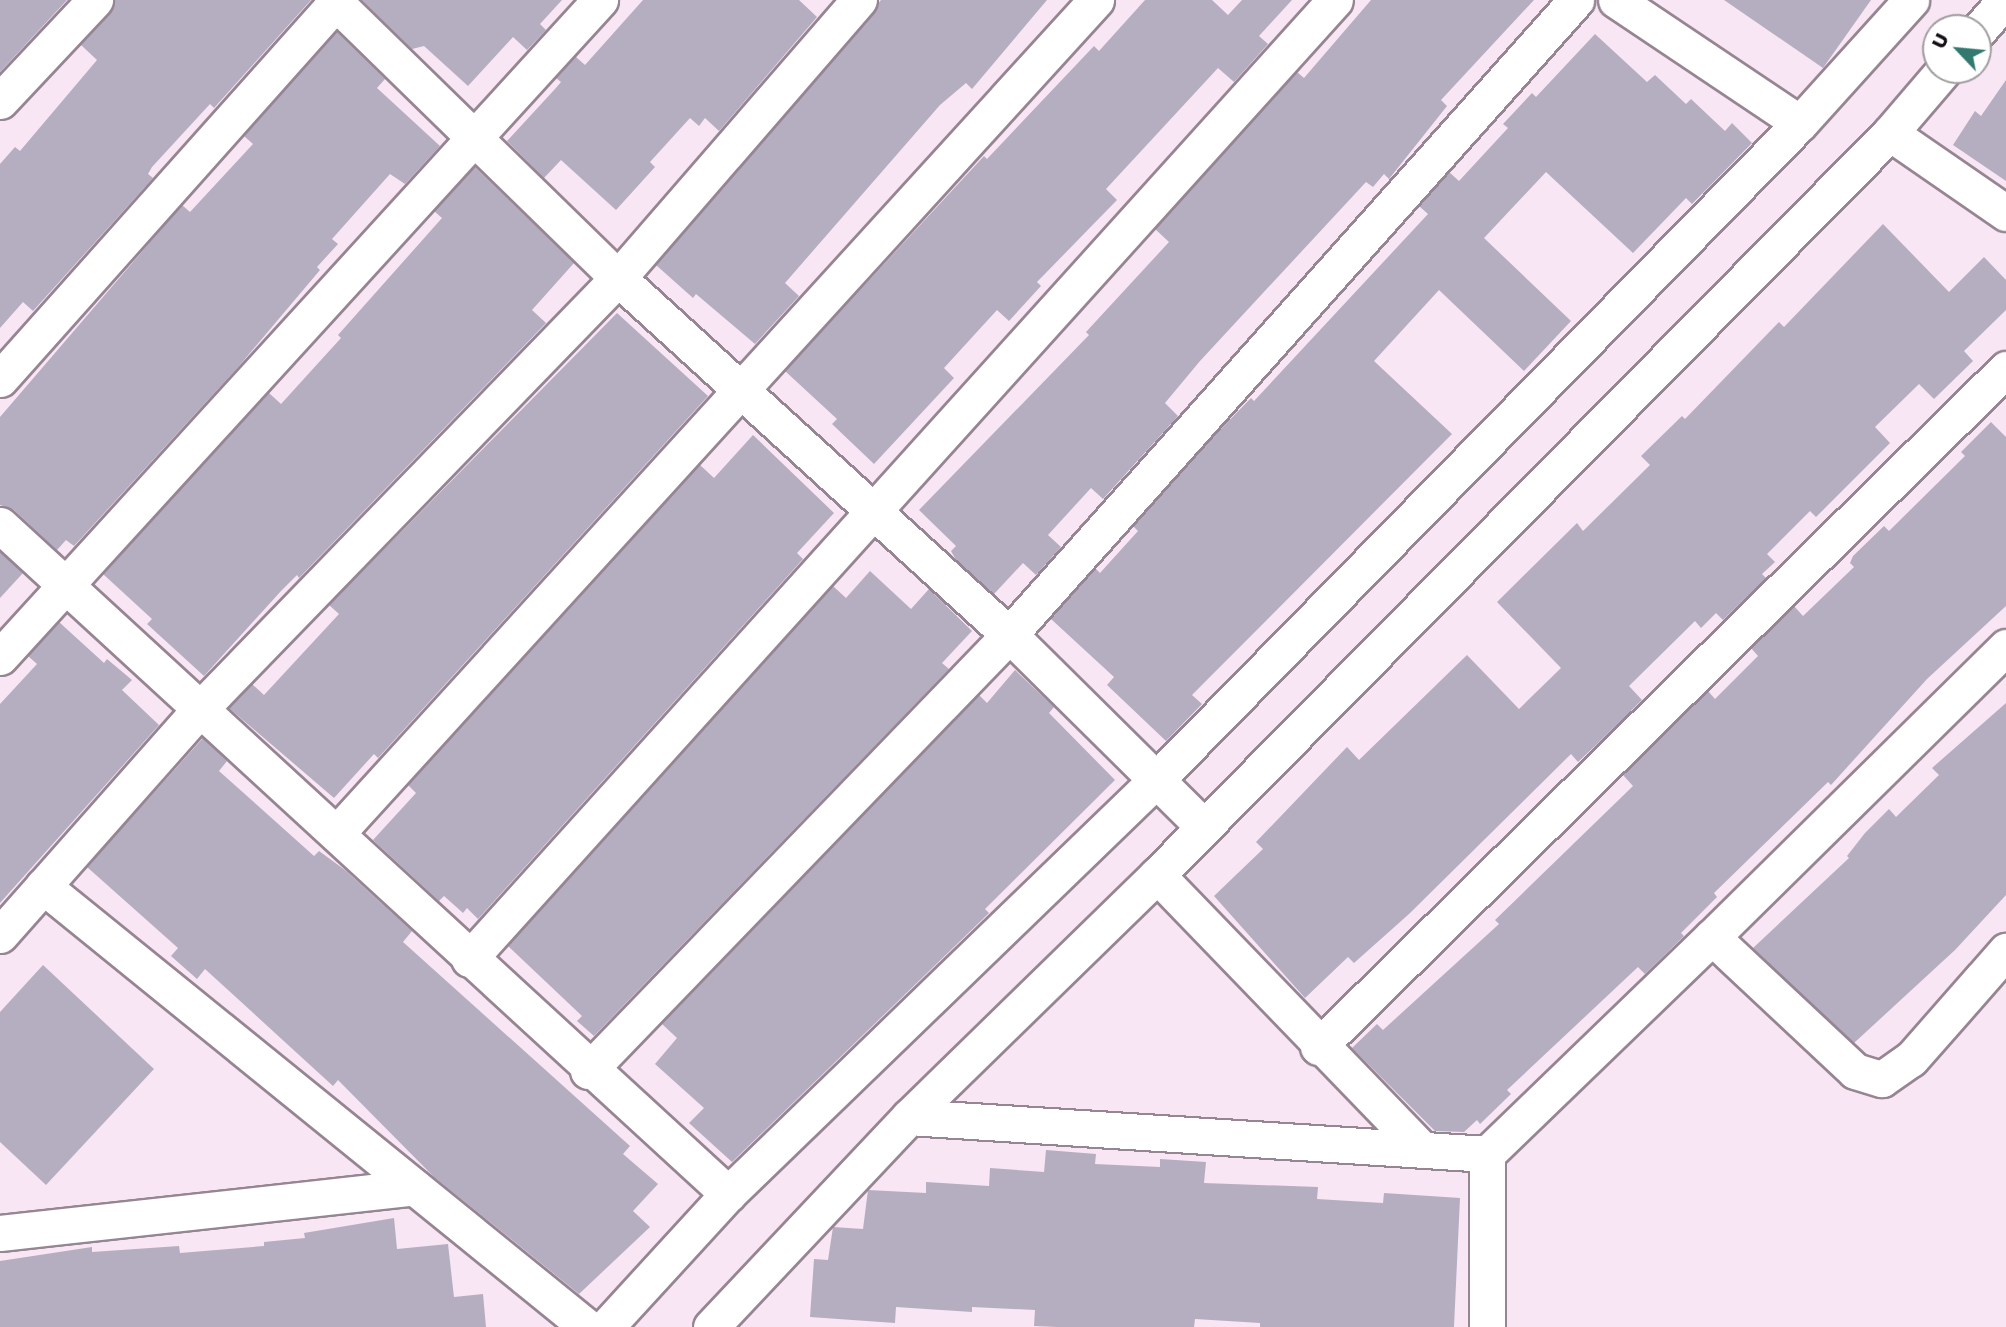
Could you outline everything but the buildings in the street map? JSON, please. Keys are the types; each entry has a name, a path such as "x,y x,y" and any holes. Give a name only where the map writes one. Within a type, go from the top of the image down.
{"street":[{"path":"0,102 95,0"},
{"path":"0,657 600,0"},
{"path":"0,935 200,709 618,278 859,0"},
{"path":"337,833 1096,0"},
{"path":"469,959 1335,0"},
{"path":"588,1071 1008,636 1576,0"},
{"path":"1616,0 1800,123"},
{"path":"606,1327 727,1194 1158,778 1800,123 1911,0"},
{"path":"1992,15 2005,0"},
{"path":"0,379 336,1 618,278 1008,636 1158,778 1204,827"},
{"path":"711,1327 909,1117 1157,875 1890,133 1932,84"},
{"path":"1890,133 2006,213"},
{"path":"1318,1047 2006,369"},
{"path":"0,525 337,833 588,1071 727,1194"},
{"path":"1487,1327 1488,1154 2006,647"},
{"path":"1157,875 1318,1047 1422,1149"},
{"path":"43,886 587,1327"},
{"path":"1712,937 1855,1071 1882,1079 1911,1059 2006,951"},
{"path":"909,1117 1488,1154"},
{"path":"0,1233 414,1187"}]}
